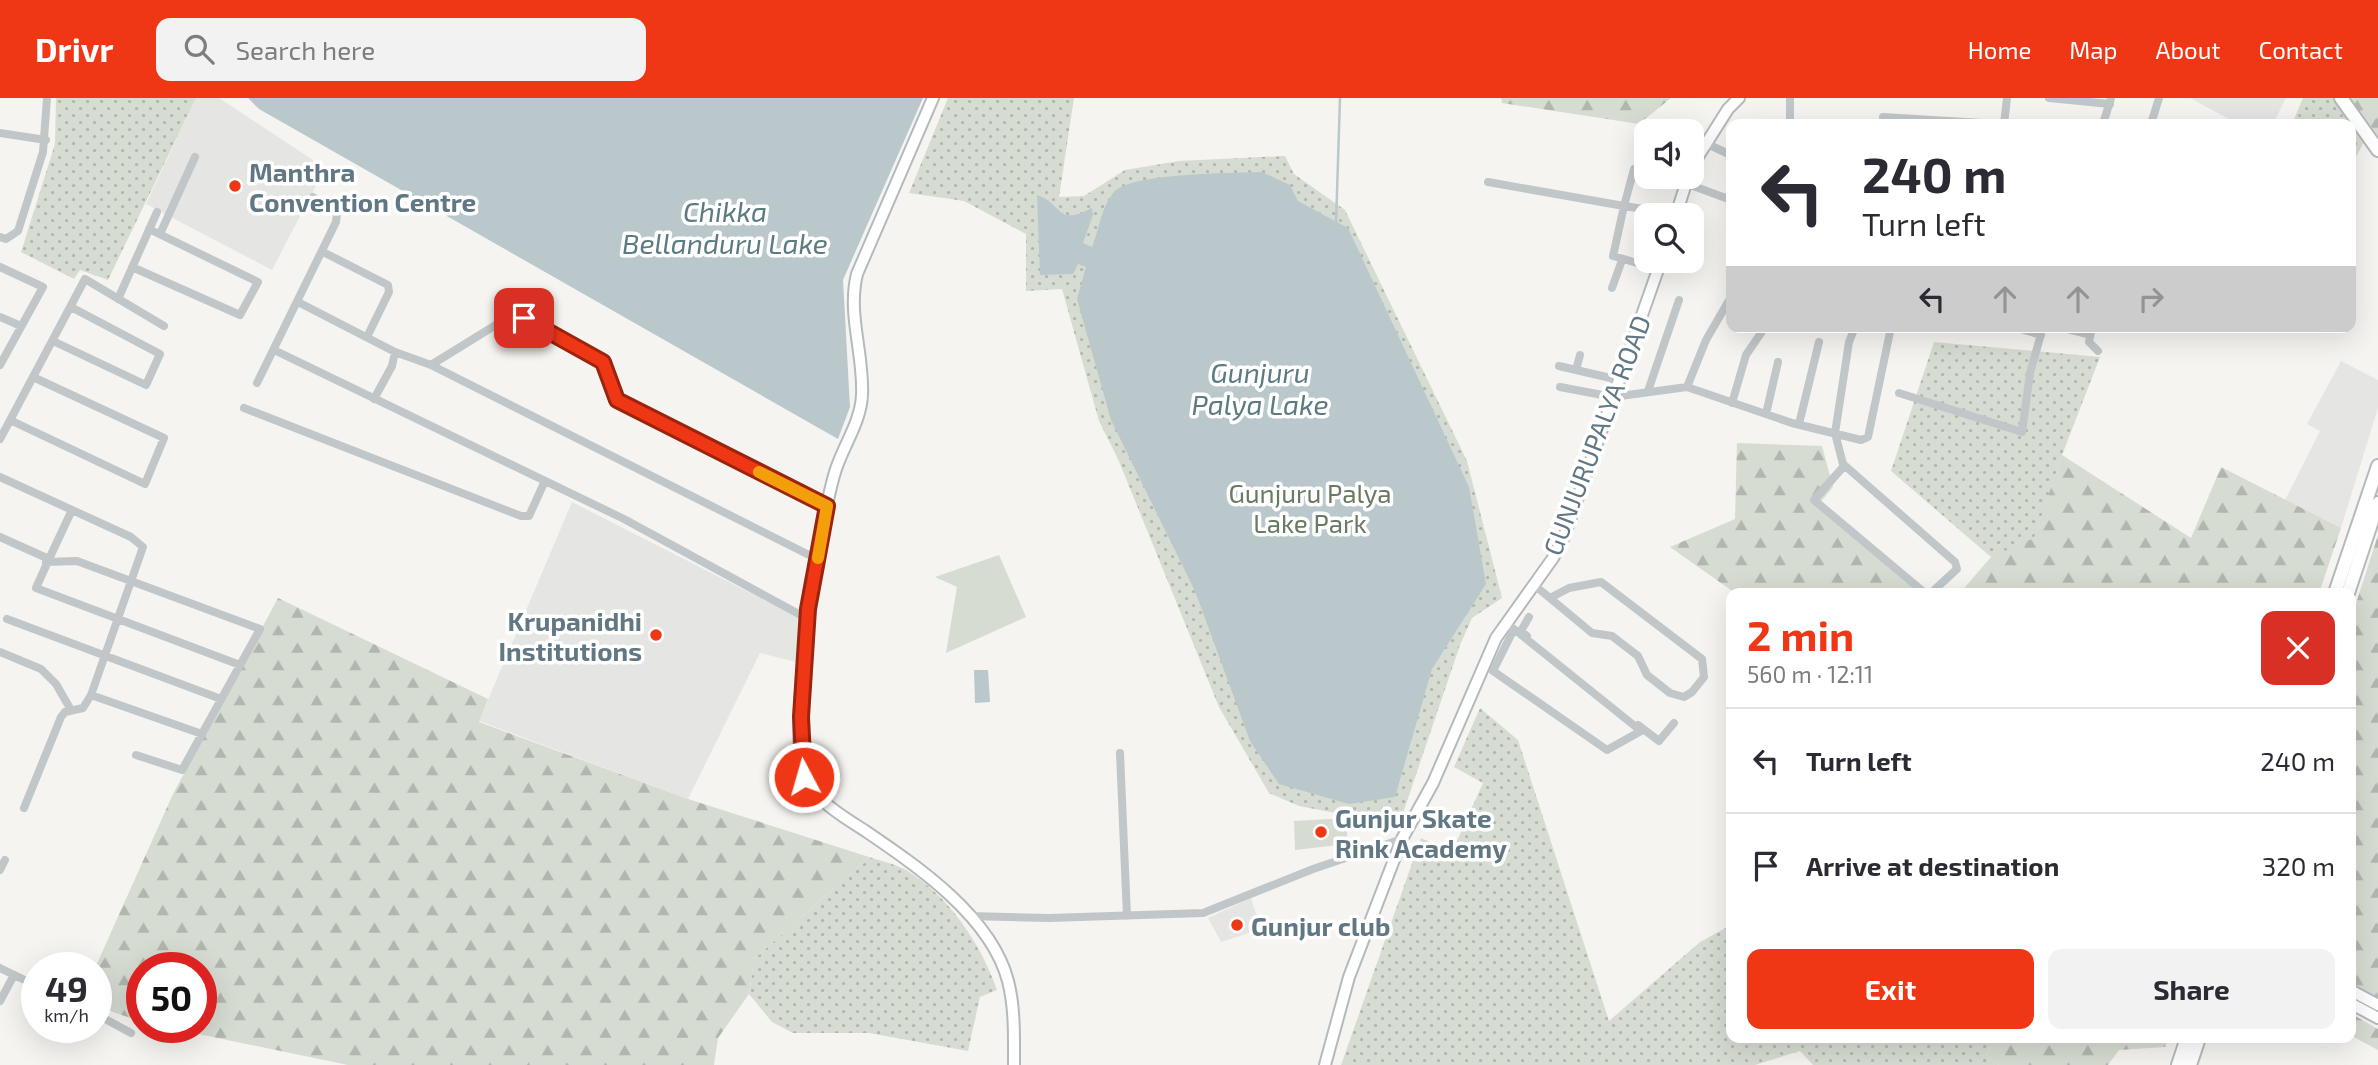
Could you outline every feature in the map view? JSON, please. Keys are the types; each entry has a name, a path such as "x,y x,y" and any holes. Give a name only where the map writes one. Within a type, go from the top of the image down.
{"main road":[{"path":"933,98 856,274 853,314 862,395 858,415 836,469 817,559 808,620 801,717 804,777 811,789 850,820 931,876 968,916 1000,958 1008,980 1014,1019 1014,1065"},
{"path":"1705,143 1728,109 1739,98"},
{"path":"2342,98 2378,150"},
{"name":"GUNJURUPALYA ROAD","path":"1325,1065 1349,977 1402,839 1433,783 1509,626 1516,606 1553,558 1563,537 1656,273"},
{"path":"2337,588 2378,466"},
{"path":"2350,588 2378,503"},
{"path":"2356,992 2378,1005"},
{"path":"2356,1006 2378,1018"},
{"path":"2178,1065 2185,1043"},
{"path":"2190,1065 2197,1043"}],"street":[{"path":"0,237 6,239 18,231 46,140 46,98"},
{"path":"1790,98 1790,119"},
{"path":"2005,119 2007,98"},
{"path":"2049,98 2110,101 2107,119"},
{"path":"2153,119 2159,98"},
{"path":"1883,117 1916,119"},
{"path":"0,133 46,140"},
{"path":"1705,143 1726,153"},
{"path":"160,234 195,157"},
{"path":"1634,169 1613,256 1634,262"},
{"path":"1488,182 1634,208"},
{"path":"1704,187 1726,198"},
{"path":"257,383 337,222 337,213 313,197"},
{"path":"118,299 157,212"},
{"path":"132,267 240,315 258,282 149,229"},
{"path":"323,252 388,285 389,292 368,335"},
{"path":"1612,288 1622,260"},
{"path":"0,267 43,287 0,365"},
{"path":"0,439 85,279 164,326"},
{"path":"1648,391 1679,300"},
{"path":"298,302 368,335 395,352 431,365 817,559"},
{"path":"1688,387 1706,340 1726,306"},
{"path":"53,341 146,385 159,361 160,354 71,307"},
{"path":"431,365 512,315 524,318 603,362 617,400 827,506"},
{"path":"0,317 21,326"},
{"path":"1732,403 1740,369 1761,333"},
{"path":"1853,333 1835,433 1844,466 1955,562 1957,569 1936,588"},
{"path":"1560,387 1613,397 1688,387 1766,414 1861,440 1868,438 1890,333"},
{"path":"1899,393 2022,432 2030,373 2041,333"},
{"path":"2091,333 2090,346 2098,351"},
{"path":"1799,424 1819,342"},
{"path":"274,350 544,483 624,519 808,620"},
{"path":"374,399 392,366 395,352"},
{"path":"1576,370 1580,355"},
{"path":"1766,414 1778,362"},
{"path":"1559,366 1619,380"},
{"path":"10,420 145,484 164,438 33,377"},
{"path":"244,408 521,516 529,516 544,483"},
{"path":"1844,466 1814,500 1919,588"},
{"path":"0,477 131,537 143,547 133,582 91,695 83,708 71,710 61,717 24,808"},
{"path":"72,510 36,588 240,665"},
{"path":"0,537 47,561 77,561 260,629 182,770 136,755"},
{"path":"1533,584 1592,633 1612,636 1638,656 1647,675 1670,693 1684,696 1692,692 1704,677 1702,659 1601,582 1569,588 1550,598"},
{"path":"1516,606 1523,617 1528,617 1521,632 1657,741 1674,723"},
{"path":"8,619 221,699"},
{"path":"1509,626 1642,731 1607,750 1493,671 1509,626"},
{"path":"0,652 46,673 56,684 71,710"},
{"path":"91,695 202,734"},
{"path":"1120,753 1127,916"},
{"path":"968,916 1203,913 1313,869 1402,839"},
{"path":"0,870 5,860"},
{"path":"0,968 21,978"},
{"path":"0,1001 14,975"}],"shaded area":[{"name":"Manthra Convention Centre","path":"196,98 219,98 325,168 272,270 146,204"},
{"path":"2190,98 2286,98 2276,119 2229,119"},
{"path":"2341,361 2378,380 2378,408 2341,528 2285,500 2320,431 2307,424"},
{"name":"Krupanidhi Institutions","path":"572,502 798,617 796,662 760,653 688,799 479,721"},
{"path":"1251,898 1259,923 1249,933 1221,942 1208,918"}],"green space":[{"path":"56,98 196,98 108,280 80,270 74,279 21,252 55,144"},
{"name":"Gunjuru Palya Lake","path":"948,98 1074,98 1059,197 1084,196 1125,170 1179,161 1285,156 1294,174 1345,210 1467,461 1502,598 1472,618 1460,645 1403,813 1388,823 1299,806 1269,793 1219,707 1118,459 1099,421 1062,289 1026,291 1026,234 964,201 909,193"},
{"path":"1501,98 1671,98 1645,119 1634,119 1634,123 1502,103"},
{"path":"2303,98 2336,98 2350,119 2294,119"},
{"path":"2349,98 2378,98 2378,136"},
{"path":"2356,127 2365,140 2356,157"},
{"path":"1934,342 2100,357 2062,455 2034,539 1991,557 1891,471"},
{"path":"1737,443 1822,446 1833,487 1819,504 1916,588 1728,588 1670,547 1735,519"},
{"path":"2062,455 2191,538 2221,467 2341,528 2321,588 1964,588 1991,557 2034,538"},
{"path":"2378,535 2378,998 2356,985 2356,603"},
{"path":"999,555 1026,617 946,653 957,587 935,577"},
{"path":"278,598 488,699 479,722 688,799 869,857 754,959 749,994 718,1038 714,1065 348,1065 217,1038 217,952 126,952 126,1016 112,1012 112,952 102,952 173,794"},
{"path":"1480,708 1518,740 1609,1021 1700,942 1726,928 1726,1043 1994,1043 1986,1055 1999,1065 1813,1065 1800,1051 1755,1065 1341,1065 1421,838 1452,852 1483,783 1454,767"},
{"name":"Gunjur Skate Rink Academy","path":"1347,818 1347,844 1295,850 1294,821"},
{"path":"869,857 906,870 936,893 962,922 982,956 997,990 980,997 968,1051 869,1033 793,1033 772,1022 749,994 754,959"},
{"path":"2356,1016 2378,1029 2378,1050 2356,1038"},
{"path":"1994,1043 2167,1043 2165,1047 2119,1050 2108,1065 1999,1065 1986,1055"}],"water":[{"name":"Chikka Bellanduru Lake","path":"248,98 923,98 843,280 850,407 838,439 259,109"},
{"name":"Gunjuru Palya Lake","path":"1262,172 1290,185 1298,201 1348,228 1469,487 1486,584 1432,669 1395,797 1349,804 1279,784 1250,741 1195,591 1111,420 1077,299 1086,267 1078,264 1073,274 1040,275 1037,195 1065,215 1092,208 1093,215 1083,243 1092,247 1106,205 1114,192 1124,186 1183,175"},
{"path":"974,670 988,670 990,702 975,703"}],"waterway":[{"path":"1336,224 1340,98"}],"slow traffic":[{"path":"759,472 827,506 818,558"}],"place":[{"name":"Manthra Convention Centre","path":"235,186"},
{"name":"Krupanidhi Institutions","path":"656,635"},
{"name":"Gunjur Skate Rink Academy","path":"1321,832"},
{"name":"Gunjur club","path":"1237,925"}],"route":[{"path":"524,318 603,362 610,374 617,400 827,506 808,609 800,740 804,777"}],"park label":[{"name":"Gunjuru Palya Lake Park","path":"1310,507"}]}
